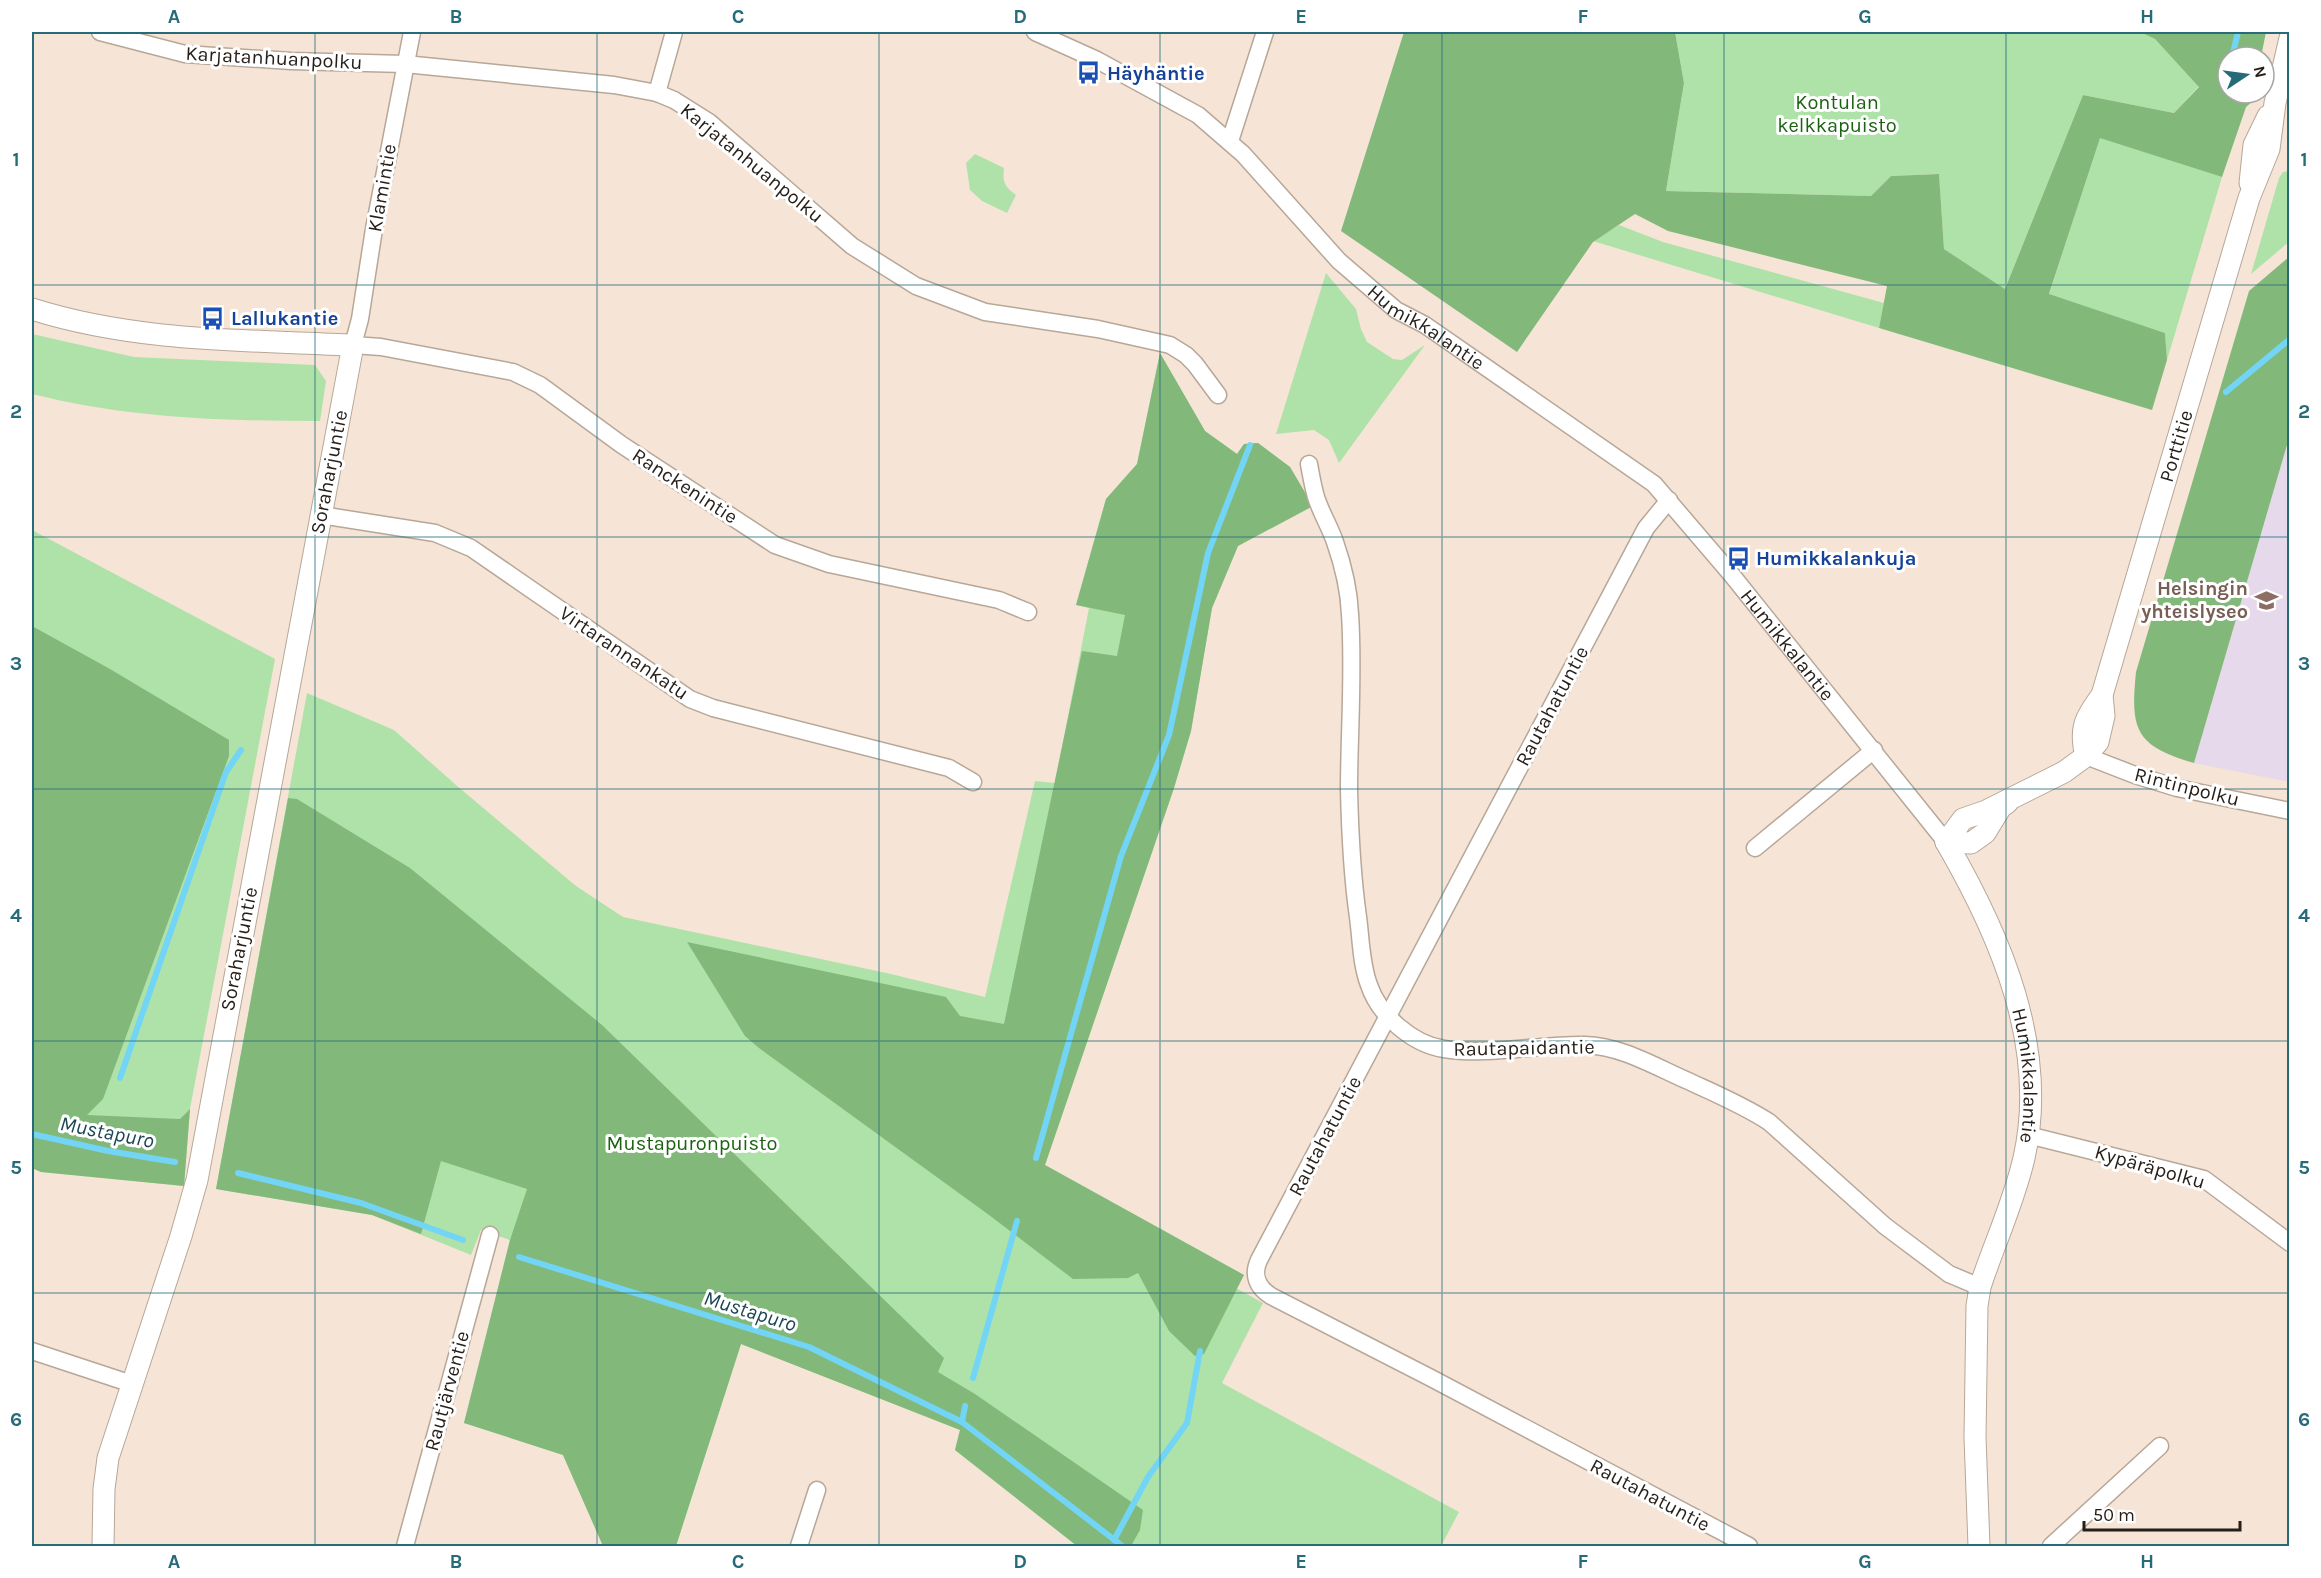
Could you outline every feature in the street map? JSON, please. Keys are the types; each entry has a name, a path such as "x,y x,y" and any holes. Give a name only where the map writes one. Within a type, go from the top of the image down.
{"street":[{"name":"Karjatanhuanpolku","path":"100,32 185,54 291,61 405,63 614,85 657,93 674,100 709,122 852,246 916,286 986,312 1098,329 1170,345 1195,364 1218,395"},
{"name":"Klamintie","path":"353,345 360,318 412,32"},
{"path":"657,93 674,32"},
{"name":"Humikkalantie","path":"1035,32 1097,60 1198,115 1230,141 1340,261 1396,310 1425,324 1644,476 1669,500 1874,750 1946,842 1977,900 2018,1000 2029,1057 2028,1136 2016,1185 1980,1287 1977,1316 1975,1437 1979,1546"},
{"path":"1230,141 1265,32"},
{"name":"Porttitie","path":"1946,842 1971,843 1985,832 2001,807 2018,794 2064,772 2086,756 2098,742 2104,716 2102,695 2249,198 2270,149 2283,93 2289,38"},
{"path":"32,309 113,329 172,337 353,345"},
{"name":"Soraharjuntie","path":"103,1546 104,1489 108,1458 181,1236 197,1180 353,345"},
{"name":"Ranckenintie","path":"353,345 381,347 513,372 540,385 622,445 775,545 829,564 999,600 1028,612"},
{"name":"Rautapaidantie","path":"1309,464 1316,498 1335,542 1348,598 1351,641 1349,790 1353,882 1369,986 1388,1015 1403,1031 1427,1044 1443,1049 1462,1051 1574,1045 1602,1046 1634,1056 1695,1084 1755,1112 1885,1226 1949,1274 1980,1287"},
{"name":"Rautahatuntie","path":"1669,500 1646,528 1255,1268 1259,1286 1271,1296 1749,1546"},
{"name":"Virtarannankatu","path":"321,515 435,533 456,540 479,553 690,699 713,708 949,768 973,782"},
{"path":"1755,848 1874,750"},
{"name":"Rintinpolku","path":"2086,756 2177,788 2289,811"},
{"name":"Kypäräpolku","path":"2028,1136 2204,1179 2289,1243"},
{"name":"Rautjärventie","path":"405,1546 490,1235"},
{"path":"32,1351 132,1384"},
{"path":"2051,1546 2160,1446"},
{"path":"799,1546 817,1490"}],"shaded area":[{"name":"Helsingin yhteislyseo","path":"2289,438 2289,782 2194,763"}],"green space":[{"path":"1404,32 1675,32 1684,83 1666,191 1871,196 1891,176 1939,174 1944,249 2005,289 2083,95 2174,113 2199,87 2155,39 2140,32 2266,32 2263,45 2216,45 2216,105 2248,105 2222,177 2100,138 2049,294 2165,333 2167,360 2152,410 1879,328 1887,286 1668,231 1635,214 1593,242 1517,352 1341,231"},
{"name":"Kontulan kelkkapuisto","path":"1675,32 2140,32 2155,39 2199,86 2174,113 2083,95 2005,289 1944,249 1939,174 1891,176 1871,196 1666,191 1684,83"},
{"path":"2100,137 2222,177 2167,360 2165,333 2049,295"},
{"path":"975,154 1004,168 1005,184 1016,195 1007,213 982,201 970,190 966,163"},
{"path":"2283,172 2290,173 2289,242 2251,274 2279,178"},
{"path":"1619,225 1663,242 1884,303 1879,328 1593,241"},
{"path":"2289,257 2289,438 2194,763 2160,750 2141,733 2134,709 2136,672 2249,291"},
{"path":"1326,273 1356,309 1367,342 1393,359 1402,360 1425,345 1339,463 1329,440 1314,430 1276,434"},
{"path":"32,334 134,357 315,365 326,381 320,421 211,419 139,413 32,394"},
{"name":"Mustapuronpuisto","path":"1160,353 1205,431 1237,454 1244,444 1258,443 1290,467 1313,506 1238,546 1212,608 1191,731 1174,788 1045,1165 1244,1275 1236,1288 1263,1303 1222,1383 1459,1512 1441,1546 1077,1546 955,1450 960,1430 741,1344 676,1546 603,1546 563,1455 464,1423 510,1240 481,1230 471,1255 372,1215 216,1189 307,693 394,730 576,886 623,917 891,974 985,997 1035,781 1055,783 1089,608 1076,605 1106,499 1137,464"},
{"path":"1160,353 1205,431 1237,454 1244,444 1258,443 1290,467 1313,506 1238,546 1212,608 1191,731 1174,788 1045,1165 1244,1275 1204,1354 1195,1356 1169,1331 1138,1273 1128,1278 1073,1279 759,1048 745,1036 687,942 946,997 960,1016 1004,1024 1082,651 1117,656 1125,615 1076,605 1106,499 1137,464"},
{"path":"32,530 275,659 190,1109 184,1186 41,1172 32,1168"},
{"path":"32,626 110,669 229,740 229,756 103,1099 87,1115 180,1119 190,1109 184,1186 41,1172 32,1168"},
{"path":"288,798 297,799 410,868 602,1025 944,1358 938,1372 975,1394 1143,1510 1140,1530 1131,1546 1077,1546 955,1450 960,1430 741,1344 676,1546 603,1546 563,1455 464,1423 510,1240 527,1189 441,1161 421,1234 372,1215 216,1189"}],"waterway":[{"path":"2235,45 2238,32"},
{"path":"2226,392 2290,339"},
{"path":"1036,1158 1121,856 1169,735 1208,553 1250,445"},
{"path":"120,1078 226,772 241,750"},
{"name":"Mustapuro","path":"32,1134 108,1151 175,1162"},
{"name":"Mustapuro","path":"238,1173 361,1203 463,1240"},
{"path":"973,1378 1017,1221"},
{"name":"Mustapuro","path":"519,1257 809,1347 962,1422 1121,1545"},
{"path":"1114,1540 1148,1477 1187,1423 1200,1351"},
{"path":"962,1422 965,1406"}],"place":[{"name":"Häyhäntie","path":"1089,73"},
{"name":"Lallukantie","path":"213,318"},
{"name":"Humikkalankuja","path":"1738,558"},
{"name":"Helsingin yhteislyseo","path":"2266,600"}]}
